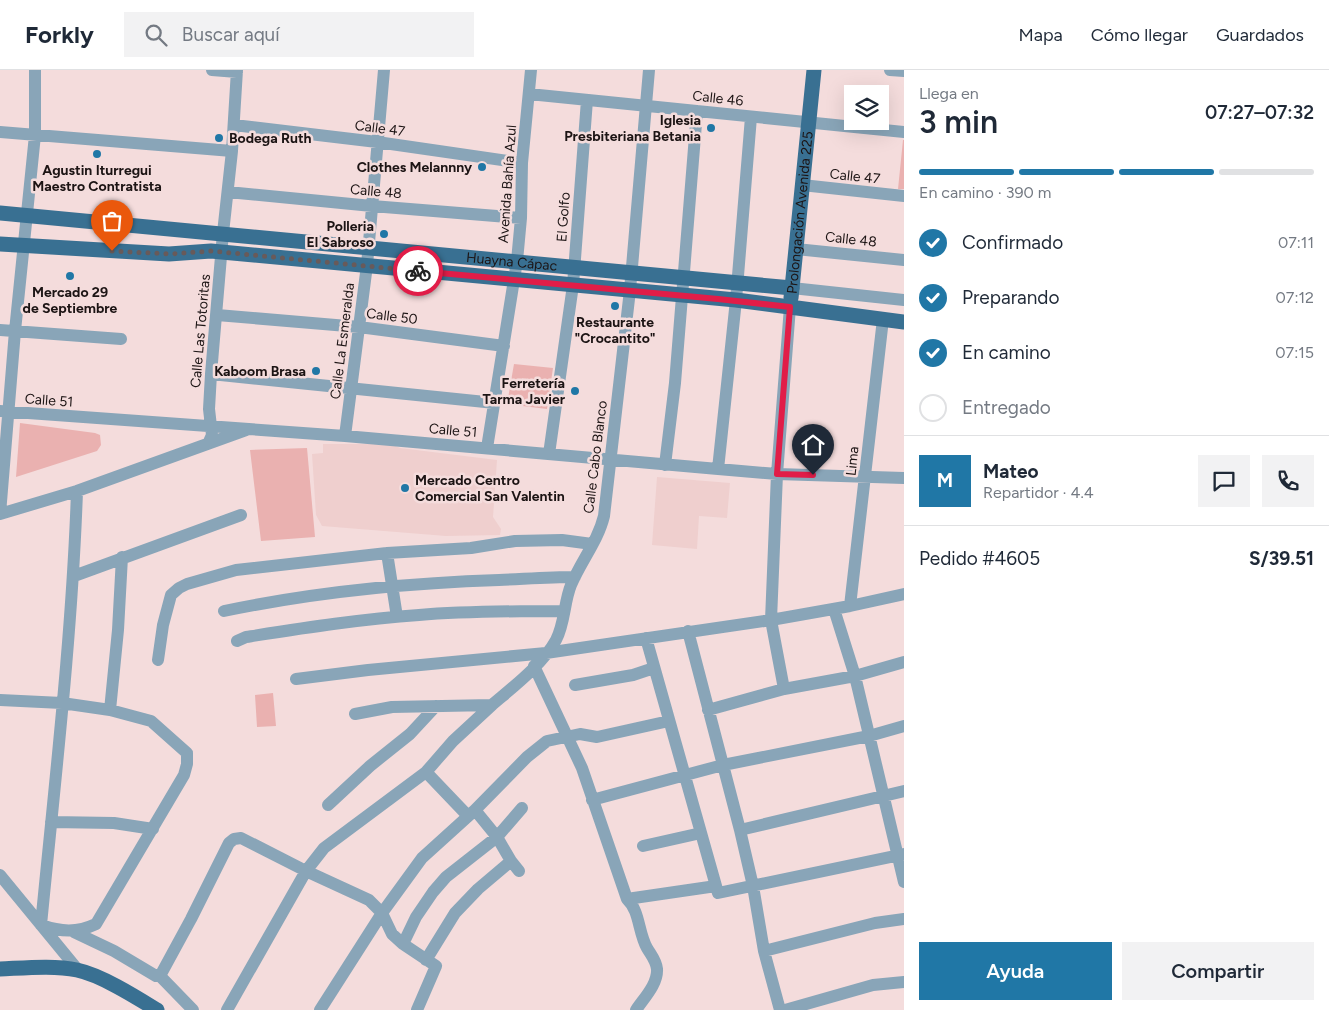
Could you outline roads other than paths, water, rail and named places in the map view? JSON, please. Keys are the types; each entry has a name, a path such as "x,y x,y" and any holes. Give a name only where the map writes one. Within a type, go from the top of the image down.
{"main road":[{"name":"Prolongación Avenida 225","path":"790,307 814,70"},
{"name":"Huayna Cápac","path":"0,214 223,233 792,288"},
{"name":"Huayna Cápac","path":"0,244 170,254 221,252 736,300 904,322"},
{"path":"0,969 46,968 78,970 109,983 157,1010"}],"street":[{"path":"35,70 35,135 16,332 5,412 0,514 77,491 250,428"},
{"path":"212,70 237,71"},
{"name":"Calle La Esmeralda","path":"345,436 367,266 384,70"},
{"name":"Avenida Bahía Azul","path":"487,448 517,261 521,218 522,163 531,70"},
{"name":"Calle Cabo Blanco","path":"227,1010 306,871 324,848 426,772 453,741 534,666 556,639 571,585 592,544 600,533 604,516 630,290 649,70"},
{"path":"890,70 904,71"},
{"name":"Calle Las Totoritas","path":"208,444 212,435 209,409 211,374 232,151 237,71"},
{"name":"Calle 46","path":"529,94 904,132"},
{"name":"El Golfo","path":"549,454 574,285 586,100"},
{"path":"665,465 683,295 697,111"},
{"path":"718,469 736,300 751,116"},
{"name":"Calle 47","path":"234,125 377,142 522,163"},
{"path":"0,132 232,151"},
{"name":"Calle 47","path":"802,185 904,196"},
{"name":"Calle 48","path":"228,192 521,218"},
{"name":"Calle 48","path":"796,249 904,260"},
{"name":"Huayna Cápac","path":"792,288 904,300"},
{"name":"Prolongación Avenida 225","path":"784,689 771,620 777,474 790,307"},
{"name":"Calle 50","path":"217,315 359,327 504,346"},
{"name":"Lima","path":"850,606 883,320"},
{"path":"0,330 121,339"},
{"path":"211,374 495,404"},
{"name":"Calle 51","path":"5,412 250,428 777,474 904,478"},
{"path":"41,925 74,576 77,491"},
{"path":"74,576 241,515"},
{"path":"158,660 163,624 171,595 187,584 236,570 387,552 471,548 538,539 592,544"},
{"path":"387,552 397,617"},
{"path":"110,710 118,630 122,557"},
{"path":"224,611 312,594 393,585 575,577"},
{"path":"296,680 368,670 546,653 771,620 904,594"},
{"path":"834,609 855,676 883,795 901,855 904,882"},
{"path":"237,641 246,637 321,625 397,617 457,612 564,611"},
{"path":"688,631 740,830 753,886 764,951 780,1010"},
{"path":"646,638 718,893 901,855"},
{"path":"708,710 784,689 855,676 904,662"},
{"path":"534,666 582,768 627,898 633,905 642,936 654,959 657,970 654,982 636,1010"},
{"path":"575,685 632,675 654,668"},
{"path":"0,700 62,703 110,710 151,721 187,753 184,775 96,924 85,930 74,932"},
{"path":"355,714 392,706 492,705"},
{"path":"328,805 370,766 410,734 436,706"},
{"path":"320,1010 382,913 422,858 547,741 580,734 597,737 669,721"},
{"path":"592,800 722,765 870,736 904,726"},
{"path":"426,772 497,837 515,866 478,889 455,913 426,960"},
{"path":"740,830 904,790"},
{"path":"403,944 416,917 446,877 497,837 522,808"},
{"path":"51,822 114,823 153,828"},
{"path":"643,846 701,833"},
{"path":"160,976 231,840 238,838 246,840 306,871 369,900 382,913 392,934 403,944 436,966 418,1009"},
{"path":"0,875 78,970"},
{"path":"627,898 716,886"},
{"path":"764,951 875,923 904,919"},
{"path":"41,925 52,929 74,932 114,951 156,976 160,976 193,1010"},
{"path":"785,1010 873,986 904,982"}],"place":[{"name":"Iglesia Presbiteriana Betania","path":"711,128"},
{"name":"Bodega Ruth","path":"219,138"},
{"name":"Agustin Iturregui Maestro Contratista","path":"97,154"},
{"name":"Clothes Melannny","path":"482,167"},
{"name":"Polleria El Sabroso","path":"384,234"},
{"name":"Mercado 29 de Septiembre","path":"70,276"},
{"name":"Restaurante \"Crocantito\"","path":"615,306"},
{"name":"Kaboom Brasa","path":"316,371"},
{"name":"Ferretería Tarma Javier","path":"575,391"},
{"name":"Mercado Centro Comercial San Valentin","path":"405,488"}]}
